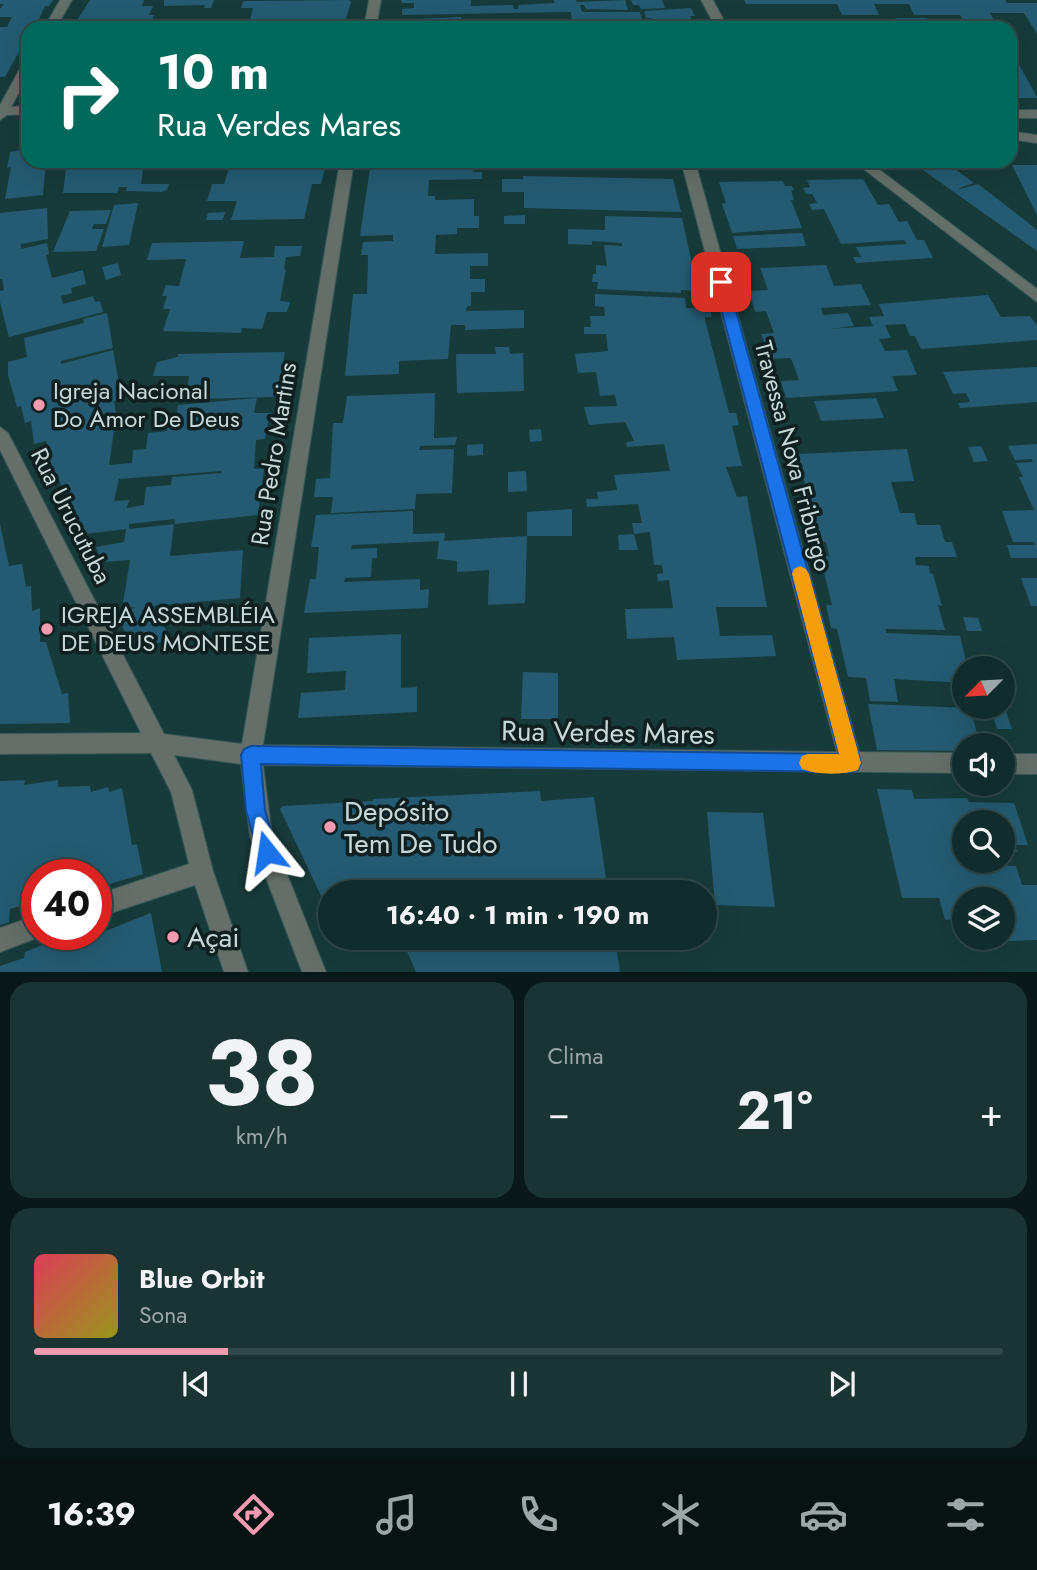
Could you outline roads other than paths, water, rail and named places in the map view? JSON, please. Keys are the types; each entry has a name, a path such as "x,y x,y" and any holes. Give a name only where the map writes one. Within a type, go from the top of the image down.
{"street":[{"path":"54,21 66,0"},
{"path":"371,21 375,0"},
{"path":"707,0 718,21"},
{"path":"0,113 21,77"},
{"path":"0,113 21,111"},
{"path":"1017,114 1037,114"},
{"path":"1017,136 1037,139"},
{"name":"Rua Pedro Martins","path":"251,755 346,168"},
{"name":"Travessa Nova Friburgo","path":"690,168 851,763"},
{"path":"869,168 1037,297"},
{"name":"Rua Urucutuba","path":"0,433 181,789 202,871 236,971"},
{"path":"0,744 158,743"},
{"name":"Rua Verdes Mares","path":"158,743 251,755 952,764"},
{"path":"251,755 261,836 314,971"},
{"path":"1015,764 1037,764"},
{"path":"112,902 202,871"},
{"path":"0,940 21,933"}],"place":[{"name":"Igreja Nacional Do Amor De Deus","path":"39,405"},
{"name":"IGREJA ASSEMBLÉIA DE DEUS MONTESE","path":"47,629"},
{"name":"Depósito Tem De Tudo","path":"330,827"},
{"name":"Açai","path":"173,937"}]}
